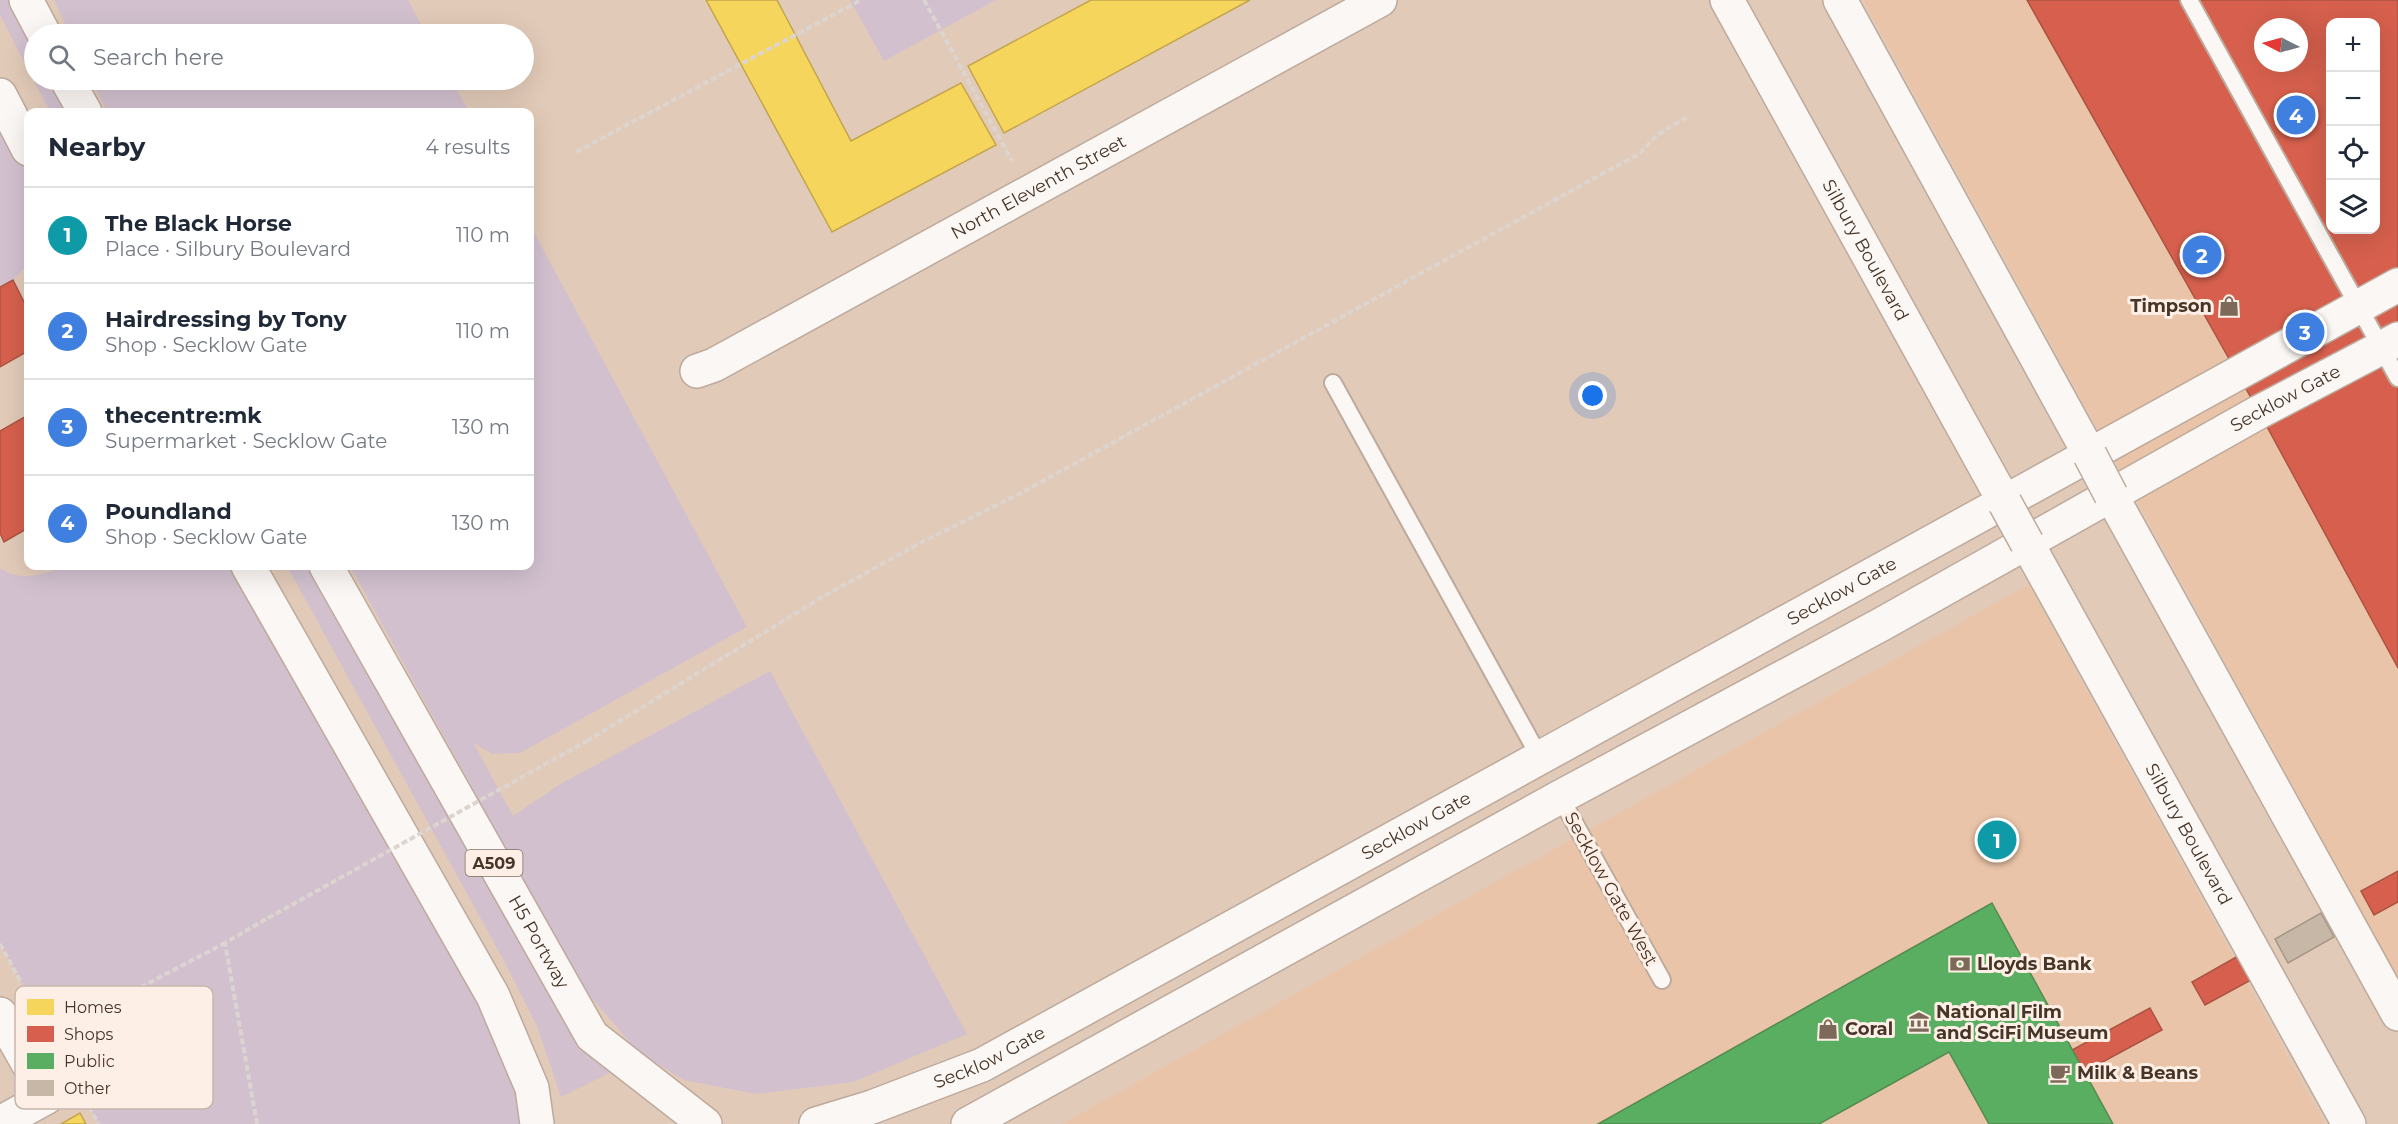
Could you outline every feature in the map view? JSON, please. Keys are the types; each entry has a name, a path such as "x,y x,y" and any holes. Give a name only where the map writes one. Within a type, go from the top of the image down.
{"street":[{"path":"26,0 39,24"},
{"name":"North Eleventh Street","path":"697,371 714,365 1029,194 1380,0"},
{"name":"Silbury Boulevard","path":"1727,0 2349,1124"},
{"path":"1840,0 2398,1014"},
{"path":"73,90 83,108"},
{"path":"0,95 24,141"},
{"path":"2090,455 2398,285"},
{"name":"Secklow Gate","path":"2027,543 2390,343"},
{"name":"Secklow Gate","path":"816,1124 872,1107 982,1065 1539,756 2090,455"},
{"path":"968,1124 1560,797 1882,624 2027,543"},
{"path":"250,570 493,996 532,1088 537,1124"},
{"name":"H5 Portway","path":"328,570 592,1036 705,1124"},
{"path":"0,1014 15,1040"},
{"path":"0,1123 25,1109"}],"lane":[{"path":"2189,0 2360,306 2390,343 2398,378"},
{"path":"1333,382 1539,756"},
{"name":"Secklow Gate West","path":"1560,797 1662,980"}],"path":[{"path":"576,152 861,0"},
{"path":"924,0 1029,194"},
{"path":"143,986 225,943 587,741 819,599 916,545 1021,493 1639,154 1657,135 1687,117"},
{"path":"225,943 257,1124"}],"shaded area":[{"path":"0,0 17,0 30,24 24,24 24,62 0,15"},
{"path":"54,0 408,0 421,24 65,24"},
{"path":"850,0 996,0 884,61"},
{"path":"1863,0 2398,0 2398,978"},
{"path":"39,90 62,90 72,108 48,108"},
{"path":"97,90 457,90 467,108 105,108"},
{"path":"0,95 24,141 24,269 13,280 0,287"},
{"path":"534,232 747,627 520,753 492,754 473,742 513,816 562,783 770,671 967,1034 853,1082 756,1094 684,1080 637,1051 581,985 352,570 534,570"},
{"path":"0,568 23,576 53,570 249,570 493,996 537,1124 99,1124 91,1109 213,1109 213,986 23,986 0,944"},
{"path":"289,570 317,570 553,1002 569,1027 609,1073 561,1097 537,1026 503,959"},
{"path":"2026,580 2325,1124 1062,1124 2028,585"}],"building: Homes":[{"path":"706,0 777,0 851,141 961,83 996,145 832,232"},
{"path":"1091,0 1250,0 1004,133 968,66"},
{"path":"80,1113 86,1124 61,1124"}],"building: Shops":[{"path":"2027,0 2398,0 2398,668 2259,412"},
{"path":"13,280 24,302 24,353 0,367 0,287"},
{"path":"24,417 24,530 4,542 0,533 0,431"},
{"path":"2398,871 2398,902 2374,915 2361,891"},
{"path":"2238,956 2251,980 2205,1005 2192,982"},
{"path":"2150,1008 2162,1030 2084,1072 2072,1050"}],"building: Public":[{"name":"National Film and SciFi Museum","path":"1992,903 2113,1124 1989,1124 1949,1052 1819,1124 1598,1124"}],"building: Other":[{"path":"2321,913 2334,937 2288,963 2275,939"}],"place":[{"name":"Poundland","path":"2296,115"},
{"name":"Hairdressing by Tony","path":"2202,255"},
{"name":"Timpson","path":"2229,306"},
{"name":"thecentre:mk","path":"2305,332"},
{"name":"The Black Horse","path":"1997,840"},
{"name":"Lloyds Bank","path":"1960,964"},
{"name":"National Film and SciFi Museum","path":"1919,1022"},
{"name":"Coral","path":"1828,1029"},
{"name":"Milk & Beans","path":"2060,1073"}]}
